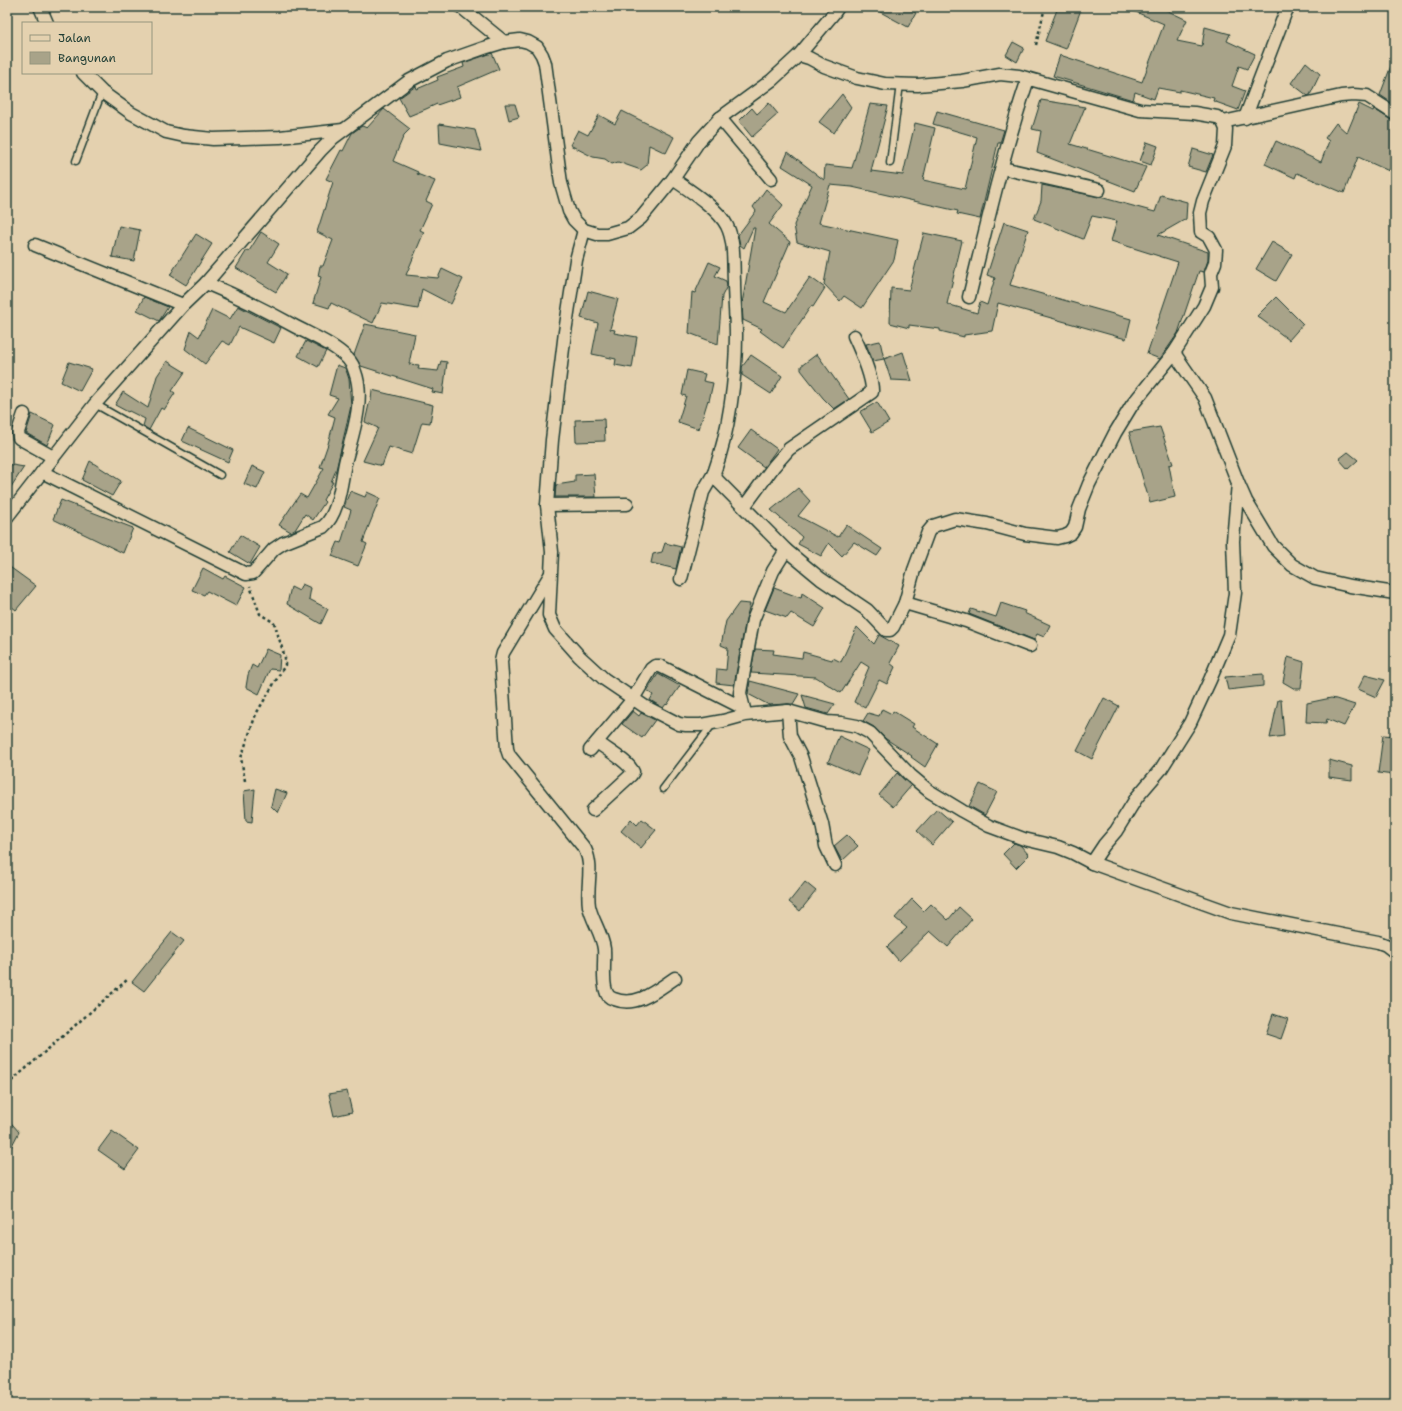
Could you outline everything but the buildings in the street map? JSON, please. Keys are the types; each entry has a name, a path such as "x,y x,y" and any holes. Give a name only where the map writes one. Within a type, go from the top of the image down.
{"street":[{"path":"40,7 47,22"},
{"path":"461,7 504,42"},
{"path":"7,517 95,404 183,305 206,283 320,150 333,138 409,81 447,61 504,42 520,40 537,47 542,55 546,71 561,183 569,211 574,220 584,230 597,234 607,234 628,228 641,218 673,179 699,142 720,118 772,80 799,55 838,7"},
{"path":"1245,118 1286,11 1289,7"},
{"path":"714,473 720,484 786,550 821,579 867,610 886,630 890,630 905,603 914,570 928,532 933,526 955,519 987,524 1025,534 1057,538 1071,533 1075,527 1079,509 1088,484 1115,433 1132,405 1174,353 1204,306 1212,287 1211,273 1215,263 1216,250 1209,237 1201,232 1200,214 1208,187 1225,146 1226,129 1223,122 1218,117 1194,113 1140,110 1019,76 1000,74 962,81 918,85 885,84 857,78 799,55"},
{"path":"84,74 102,92 131,113 166,132 184,136 213,139 280,137 344,130"},
{"path":"969,297 1002,168 1028,79"},
{"path":"1223,122 1341,96 1353,95 1367,96 1395,114"},
{"path":"720,118 771,179"},
{"path":"1002,168 1099,190"},
{"path":"673,179 697,195 724,220 728,228 732,246 736,336 730,408 720,456 714,473 703,492 682,579"},
{"path":"584,230 576,260 565,332 552,440 547,505 552,552 549,615 555,629 593,670 632,699 679,724 692,726 713,723 744,711 788,711 827,722 841,723 864,729 870,733 910,775 924,787 989,826 1024,839 1058,847 1092,863 1231,913 1378,942 1386,945 1395,952"},
{"path":"35,245 183,305"},
{"path":"42,472 246,574 254,573 274,550 283,543 323,527 329,522 337,503 346,459 356,423 359,390 356,373 349,360 314,336 242,298 206,283"},
{"path":"744,507 774,466 789,449 872,392 872,387 866,368 854,336"},
{"path":"1174,353 1205,398 1246,501 1273,546 1292,565 1315,578 1350,586 1395,593"},
{"path":"24,414 18,432 19,438 53,457"},
{"path":"1092,863 1116,831 1137,797 1161,769 1190,724 1229,635 1235,593 1233,541 1238,483"},
{"path":"547,505 627,504"},
{"path":"744,711 740,693 753,620 773,571 786,550"},
{"path":"551,573 503,653 500,661 507,748 509,756 585,849 589,858 589,905 591,914 602,936 605,985 606,992 610,998 618,1001 636,1001 647,996 675,978"},
{"path":"905,603 966,621 1030,646"},
{"path":"593,810 633,772 621,759 594,746 632,699 651,668 660,666 744,711"},
{"path":"788,711 790,736 801,757 822,824 826,846 835,865"}],"lane":[{"path":"890,163 900,84"},
{"path":"76,161 102,92"},
{"path":"95,404 220,475"},
{"path":"663,789 713,723"}],"path":[{"path":"1036,45 1045,7"},
{"path":"245,781 241,758 256,714 285,665 285,658 276,629 273,622 260,614 246,574"},
{"path":"7,1086 127,980"}]}
